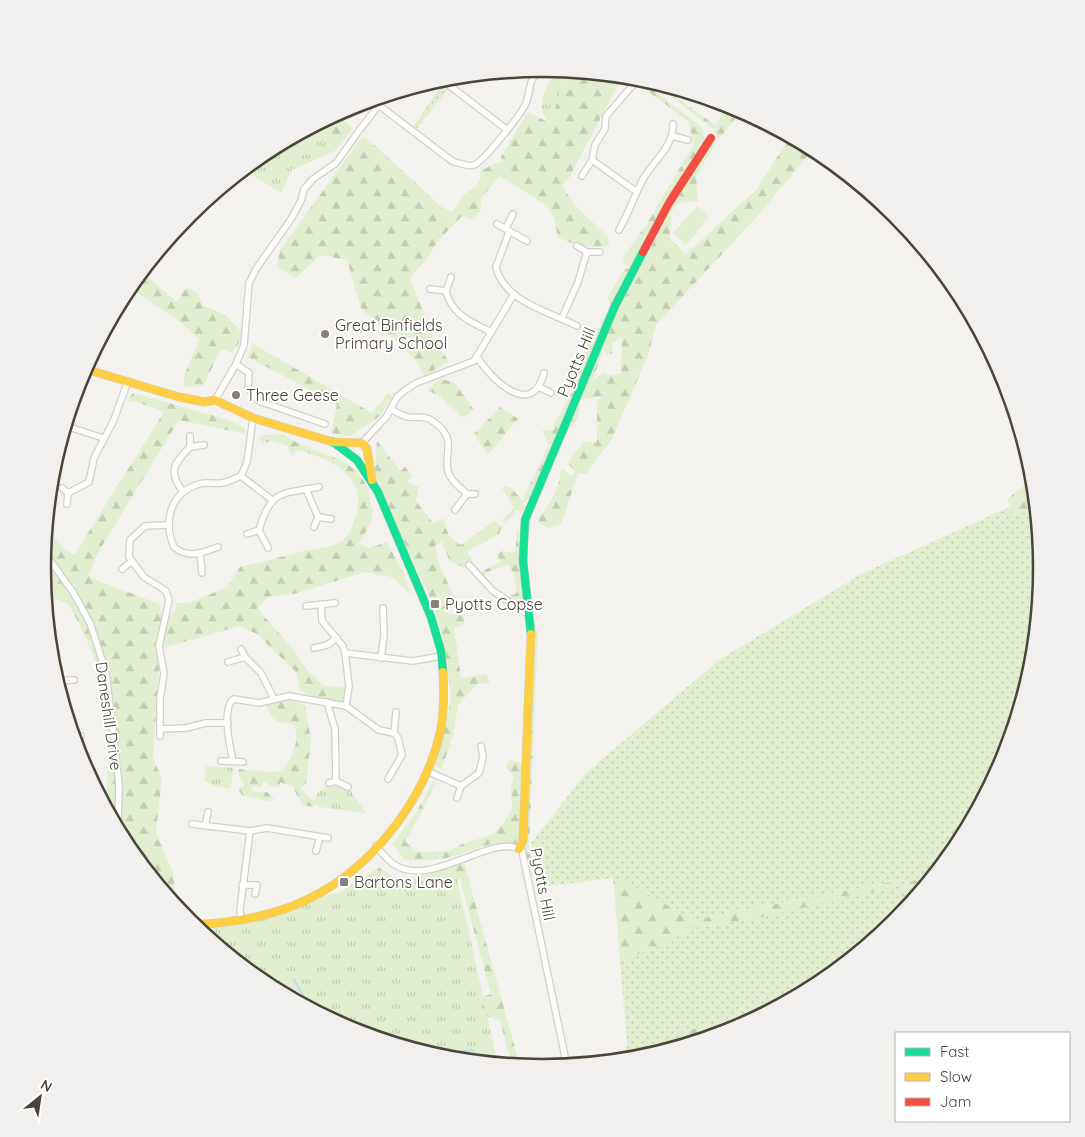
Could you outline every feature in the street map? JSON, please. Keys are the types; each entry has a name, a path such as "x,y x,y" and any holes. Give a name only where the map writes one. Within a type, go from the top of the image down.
{"street":[{"path":"379,105 441,153 464,165 473,165 481,161 523,110 531,77"},
{"path":"451,86 506,129"},
{"path":"582,176 592,160 595,145 605,128 606,116 632,86"},
{"path":"215,400 236,364 244,345 249,283 256,269 291,218 301,201 304,189 313,179 336,164 379,106"},
{"path":"619,230 634,203 637,192 672,136 673,124"},
{"path":"672,136 688,140"},
{"name":"Pyotts Hill","path":"566,1059 524,855 519,849 523,840 531,664 529,615 523,560 524,532 530,504 615,306 668,203 711,138"},
{"path":"592,160 637,192"},
{"path":"513,214 496,267 497,274 514,294 537,308 578,326"},
{"path":"497,224 527,241"},
{"path":"577,246 587,252 600,252"},
{"path":"562,318 578,282 587,252"},
{"path":"451,277 446,291 450,302 459,315 491,332"},
{"path":"430,289 446,291"},
{"path":"333,442 353,456 364,457 362,446 391,409 397,397 416,383 465,365 477,358 514,294"},
{"path":"477,358 491,376 512,393 526,394 540,387 544,373"},
{"path":"236,364 249,374 250,393 259,401 325,424"},
{"path":"93,371 179,397 205,402 215,400 253,418 333,442 362,446"},
{"path":"68,493 89,482 94,458 113,422 128,381"},
{"path":"540,387 552,394"},
{"path":"391,409 408,417 427,418 439,426 444,432 449,450 446,465 448,473 467,494 475,494"},
{"path":"218,547 200,554 188,554 174,547 168,525 173,504 183,492 200,484 221,483 241,476 247,462 253,418"},
{"path":"72,428 103,438"},
{"path":"190,436 190,447"},
{"path":"183,492 173,475 176,462 190,447 204,445"},
{"path":"204,924 241,920 318,894 340,879 376,846 399,818 427,771 439,737 444,686 442,656 436,630 426,600 372,484 353,456 350,447 362,446"},
{"path":"362,446 372,484"},
{"path":"241,476 272,500"},
{"path":"247,534 259,530 272,500 277,495 319,487"},
{"path":"62,488 68,493"},
{"path":"306,489 318,517 314,527"},
{"path":"67,504 68,493"},
{"path":"455,510 467,494"},
{"path":"318,517 331,519"},
{"path":"168,525 145,526 138,531 128,545 131,562 144,577 166,591 169,600 168,613 159,646 164,674 160,698 160,733 206,723 228,724"},
{"path":"259,530 268,548"},
{"path":"200,554 202,573"},
{"name":"Daneshill Drive","path":"51,562 73,592 90,623 103,663 107,680 119,784 118,816"},
{"path":"122,569 131,562"},
{"path":"469,565 492,591 529,615"},
{"path":"306,606 335,603"},
{"path":"321,604 322,620 337,638 346,653 349,686 346,706"},
{"path":"381,658 384,635 383,608"},
{"path":"314,648 327,645 337,638"},
{"path":"241,648 245,657 261,673 274,699"},
{"path":"346,653 413,661 442,656"},
{"path":"228,662 245,657"},
{"path":"65,681 74,680"},
{"path":"232,761 228,724 231,701 234,699 259,703 289,696 346,706 379,730 394,733 398,738 402,755 388,779"},
{"path":"327,702 335,729 336,781"},
{"path":"394,733 396,712"},
{"path":"457,798 461,786 479,773 483,757 481,746"},
{"path":"221,761 243,762"},
{"path":"427,771 461,786"},
{"path":"329,783 336,781 348,787"},
{"path":"205,826 208,812"},
{"path":"192,824 250,831 267,828 328,838"},
{"path":"241,920 242,885 250,831"},
{"path":"316,851 320,837"},
{"path":"376,846 396,866 414,872 442,866 494,848 510,847 519,849"},
{"path":"242,885 257,885 255,894"}],"green space":[{"path":"554,77 565,78 550,123 542,111 542,103 546,88"},
{"path":"565,78 619,83 569,178 562,185 573,203 608,237 609,246 583,246 558,237 554,218 547,206 500,176 481,198 481,210 474,220 462,216 437,242 429,256 410,278 436,345 449,361 424,376 415,359 361,308 347,260 320,255 295,279 277,266 280,250 362,137 369,140 444,209 452,211 465,194 479,183 480,171 501,162 501,157 528,112 550,123"},
{"path":"449,88 415,131 412,129 439,89"},
{"path":"644,88 654,91 702,127 705,143 712,142 715,145 696,176 698,201 678,203 671,212 670,239 686,254 757,189 787,142 808,155 761,212 656,325 648,355 612,439 586,474 578,474 561,524 548,528 539,523 539,517 554,494 561,474 561,468 572,476 575,471 567,463 584,442 597,442 597,404 601,396 580,400 579,416 544,467 528,500 522,504 526,506 522,512 516,510 506,524 502,520 514,508 502,488 505,486 511,488 522,500 549,445 542,430 554,430 554,424 574,389 571,380 586,351 593,328 599,328 611,304 607,298 622,273 628,267 622,259 648,222 694,144 688,121","holes":["622,337 621,373 610,376 604,372 592,381 604,348 606,355 613,353 612,343"]},
{"path":"668,93 673,95 715,125 723,112 736,118 719,139 713,129"},
{"path":"344,120 353,128 335,151 314,134"},
{"path":"314,134 335,151 292,170 281,193 250,174"},
{"path":"697,206 709,217 686,245 673,233"},
{"path":"148,277 177,302 186,288 198,293 202,305 226,315 241,332 239,343 232,353 221,349 203,386 184,387 184,376 199,340 184,325 137,292"},
{"path":"253,344 372,413 388,393 393,396 380,416 350,436 331,433 337,404 248,357"},
{"path":"440,379 454,382 474,410 464,418 439,396 427,390"},
{"path":"133,393 229,420 245,428 246,434 179,420 99,551 89,574 91,578 159,604 163,621 175,611 177,603 189,603 227,587 240,567 340,542 348,534 356,515 358,501 356,489 351,479 343,470 321,458 297,450 292,457 288,446 271,441 263,443 259,438 263,435 284,434 295,442 347,464 358,472 365,484 373,511 370,523 359,543 369,548 387,542 404,574 411,595 392,577 365,572 294,594 269,597 257,608 293,649 309,672 324,686 345,687 349,695 345,703 307,695 300,690 296,672 257,634 240,626 166,647 158,652 159,667 153,758 162,779 156,832 173,873 175,894 134,841 107,795 108,741 97,665 81,627 68,604 52,597 52,534 65,549 74,555 164,412 140,403 127,401"},
{"path":"500,407 518,419 488,455 474,434"},
{"path":"377,441 400,471 405,467 412,475 408,481 419,486 416,501 433,523 444,518 447,531 457,543 461,545 494,521 502,526 499,534 467,551 475,566 468,569 450,562 442,542 435,545 439,564 454,597 447,607 448,614 464,616 464,625 454,628 461,678 486,674 490,683 477,684 458,705 453,735 441,770 434,762 444,733 451,698 444,641 437,615 420,575 374,479"},
{"path":"1026,484 1031,511 1013,515 1007,499"},
{"path":"1010,507 1014,515 1031,511 1034,568 1030,633 1017,696 1008,726 983,786 968,814 932,868 925,877 901,885 903,902 890,916 842,958 788,994 760,1009 744,1016 683,1032 685,1038 626,1052 627,1042 620,961 662,945 693,928 763,917 902,880 693,920 659,900 613,878 542,887 543,876 531,843 586,773 719,660 863,573"},
{"path":"518,524 524,603 522,609 513,605 508,597 517,593 514,574 508,565 490,571 481,578 478,574 501,561 496,555 501,551 515,553"},
{"path":"538,630 529,846 533,874 529,876 519,846 511,843 476,848 440,859 405,860 392,844 416,813 433,781 436,781 420,816 405,841 417,852 449,851 462,844 491,835 503,824 512,809 511,788 514,777 506,767 509,760 522,764 525,667 532,632"},
{"path":"278,695 305,705 311,740 306,785 300,787 316,804 313,807 302,805 293,787 280,782 280,786 272,787 264,781 262,787 251,786 253,792 267,792 274,799 271,802 242,795 238,789 244,785 238,773 239,769 269,772 282,771 292,754 296,743 294,724 274,719 269,712 265,700"},
{"path":"206,766 234,768 230,789 213,786 204,780"},
{"path":"336,781 348,787 366,813 320,807 313,802 319,791 325,789 329,783"},
{"path":"464,863 518,1059 510,1059 500,1021 475,1012 465,1003 491,994 460,879 405,892 246,960 219,938 228,937 345,893 380,867 396,882"},
{"path":"377,869 406,892 457,878 497,1058 478,1056 415,1043 385,1034 325,1009 270,977 243,958 209,929 339,892"},
{"path":"613,877 659,900 693,920 902,880 902,885 924,877 903,902 901,885 763,917 693,928 662,945 620,961"},
{"path":"744,1016 685,1038 682,1032"}],"waterway":[{"path":"294,980 305,998"},
{"path":"457,1052 472,1050 477,1056"}],"traffic: fast":[{"path":"531,634 523,560 525,520 615,306 643,252"},
{"path":"333,442 357,460 378,492 431,617 441,651 443,672"}],"traffic: slow":[{"path":"93,371 179,397 205,402 215,400 253,418 333,442 362,443 367,449 372,480"},
{"path":"519,849 523,840 531,634"},
{"path":"204,924 241,920 274,912 305,901 341,879 380,844 412,801 434,754 442,722 444,700 443,672"}],"traffic: jam":[{"path":"643,252 669,203 711,138"}],"place":[{"name":"Great Binfields Primary School","path":"325,334"},
{"name":"Three Geese","path":"236,395"},
{"name":"Pyotts Copse","path":"435,604"},
{"name":"Bartons Lane","path":"344,882"}]}
